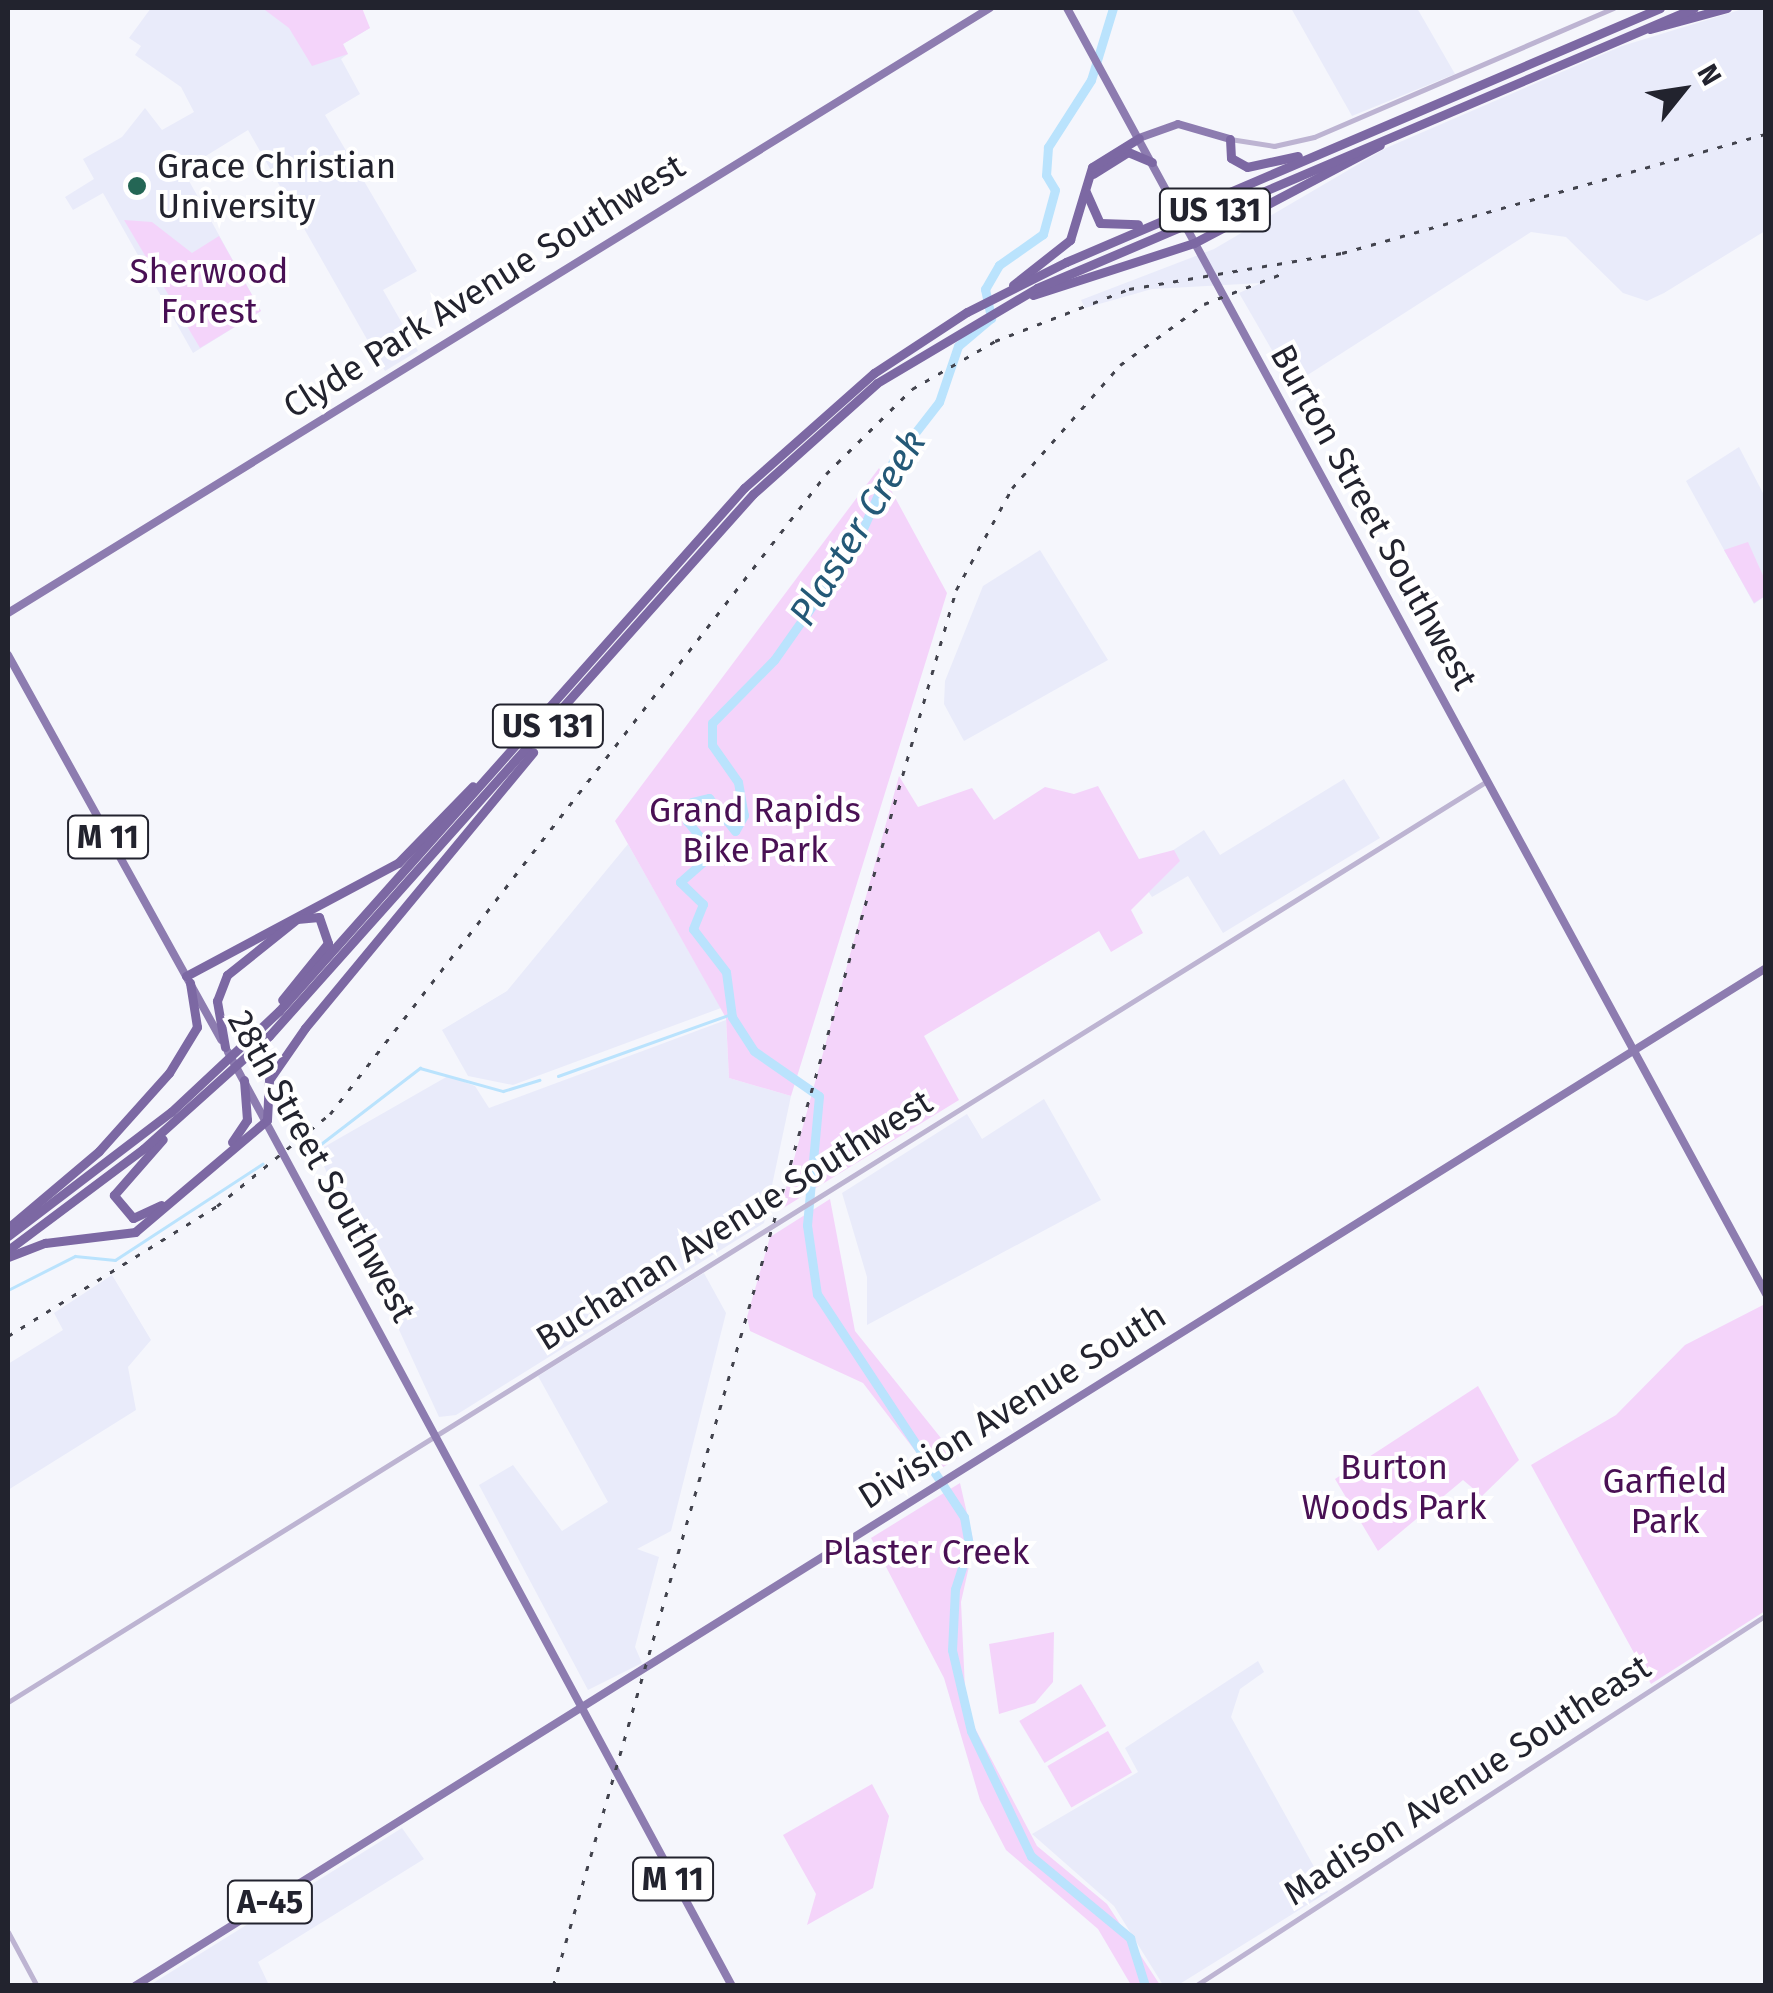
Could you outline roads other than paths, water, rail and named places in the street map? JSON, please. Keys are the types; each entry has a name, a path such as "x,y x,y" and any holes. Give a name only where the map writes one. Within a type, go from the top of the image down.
{"highway":[{"name":"US 131","path":"8,1236 150,1130 256,1034 744,488 860,390 1005,299 1156,222 1660,8"},
{"name":"US 131","path":"1005,299 1613,38 1694,8"},
{"path":"1613,38 1727,8"},
{"path":"1005,299 1192,239 1426,119"},
{"path":"1005,299 1070,240 1092,167 1139,138"},
{"path":"1230,139 1233,160 1253,168 1344,142"},
{"path":"1152,162 1130,152 1111,160 1091,175 1086,197 1108,227 1156,222"},
{"name":"US 131","path":"8,1253 186,1112 312,992 762,486 860,390"},
{"path":"8,1253 45,1242 136,1232 267,1120 267,1084 288,1051 562,710"},
{"path":"8,1228 111,1140 186,1049 198,1020 188,979 398,863 542,717"},
{"path":"226,1048 217,1001 227,975 296,919 319,917 330,930 326,947 256,1034"},
{"path":"186,1112 117,1185 123,1214 154,1212 239,1136 248,1114 243,1079"}],"main road":[{"name":"Clyde Park Avenue Southwest","path":"8,613 990,8"},
{"name":"Burton Street Southwest","path":"1067,8 1766,1294"},
{"path":"1139,138 1178,124 1230,139"},
{"name":"28th Street Southwest","path":"8,655 297,1173 586,1704"},
{"name":"Division Avenue South","path":"135,1986 1766,968"},
{"name":"M 11","path":"586,1704 732,1986"}],"street":[{"path":"1230,139 1274,146 1314,137 1613,8"},
{"name":"Buchanan Avenue Southwest","path":"8,1702 1487,780"},
{"name":"Madison Avenue Southeast","path":"1196,1986 1766,1616"},
{"path":"8,1932 37,1986"}],"waterway":[{"name":"Plaster Creek","path":"1113,8 1091,80 1048,147 1046,175 1055,190 1043,234 999,265 985,289 991,318 958,346 939,402 893,461 857,542 774,660 712,723 712,745 738,782 744,815 735,831 709,798 692,802 687,821 713,853 680,882 703,904 693,929 726,972 732,1017 754,1051 819,1096 807,1225 817,1294 964,1517 969,1546 955,1589 952,1650 971,1731 1031,1856 1130,1938 1145,1986"},
{"path":"558,1076 731,1014"},
{"path":"313,1150 420,1068 503,1091 539,1080"},
{"path":"8,1290 75,1256 115,1260 262,1164"}],"railway":[{"path":"8,1336 217,1206 330,1114 826,474 912,389 995,341 1129,289 1342,253 1766,134"},
{"path":"553,1986 956,590 1012,488 1120,365 1204,304 1281,274"}],"place":[{"name":"Grace Christian University","path":"137,186"}],"park label":[{"name":"Sherwood Forest","path":"209,291"},
{"name":"Grand Rapids Bike Park","path":"755,830"},
{"name":"Burton Woods Park","path":"1394,1487"},
{"name":"Garfield Park","path":"1665,1501"}]}
